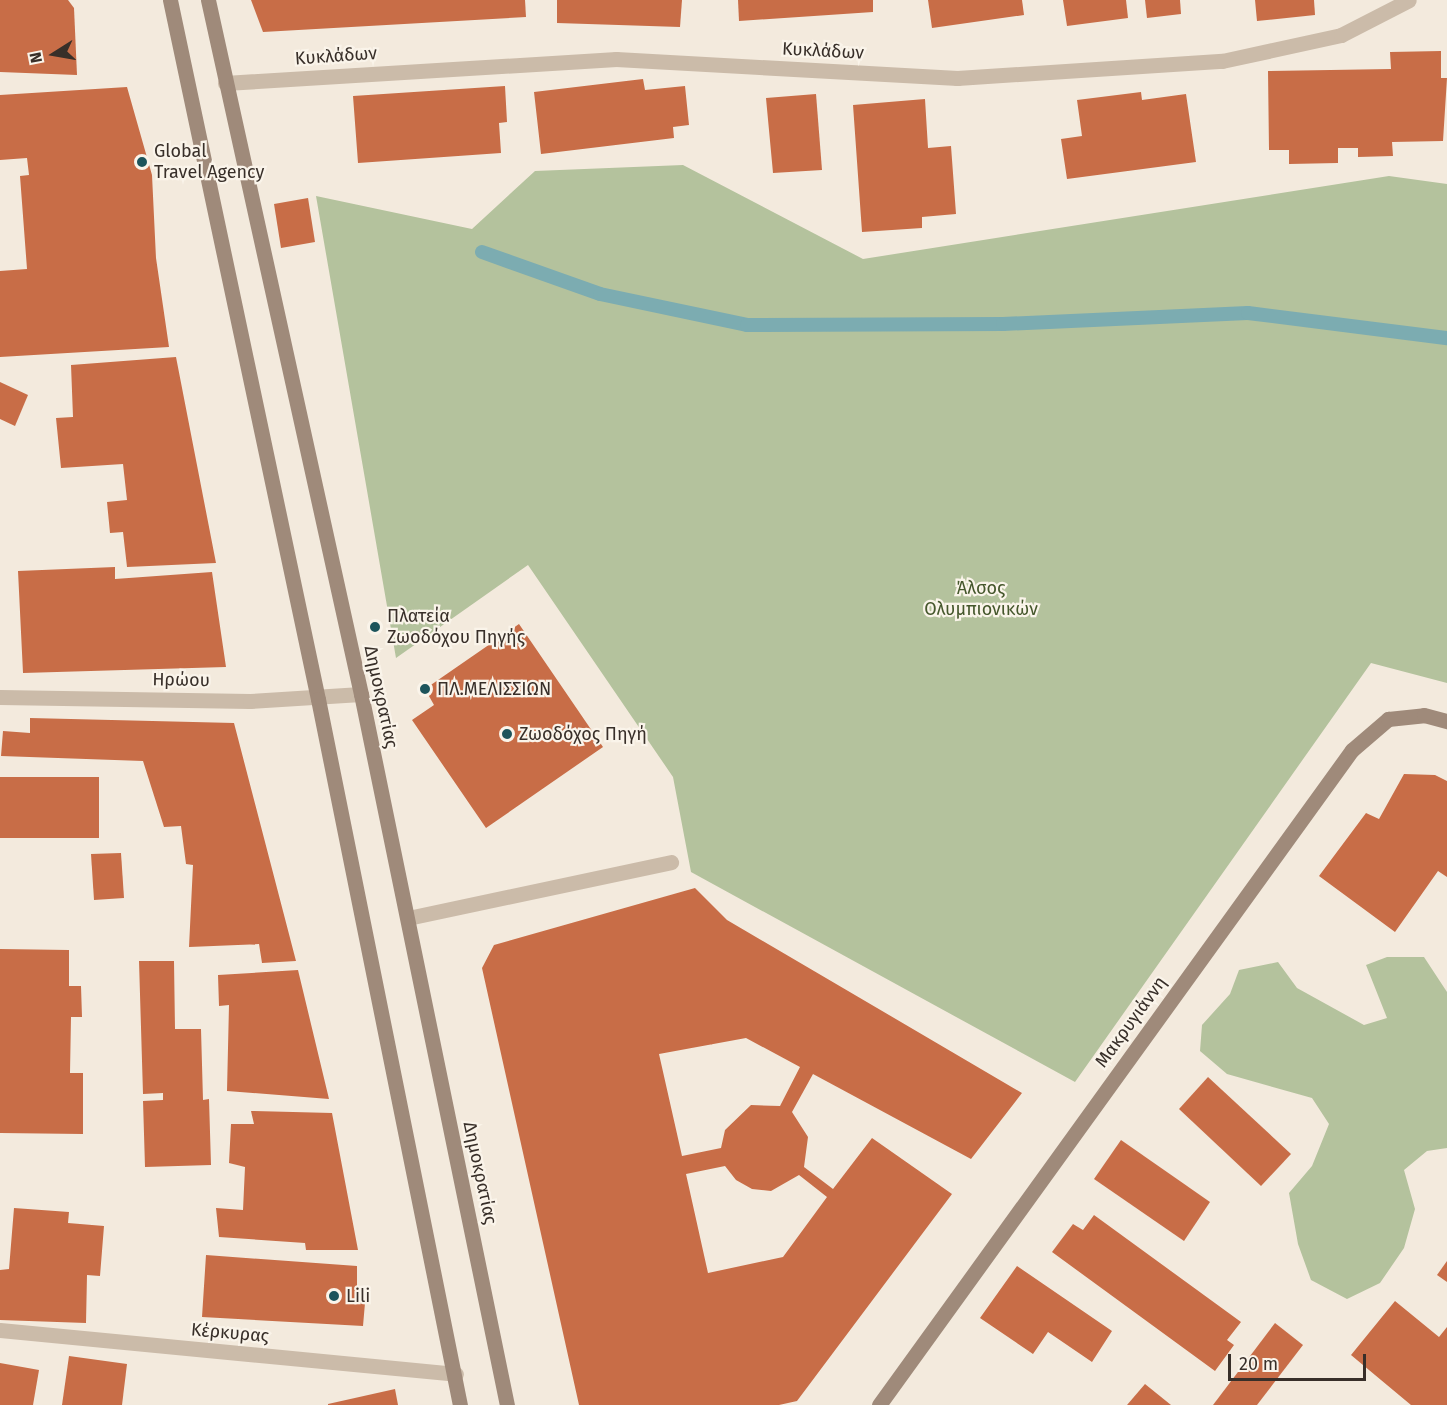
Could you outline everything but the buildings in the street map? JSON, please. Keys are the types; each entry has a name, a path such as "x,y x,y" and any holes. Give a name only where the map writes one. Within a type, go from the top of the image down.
{"main road":[{"path":"170,0 318,699 456,1374 460,1405"},
{"name":"Δημοκρατίας","path":"208,0 361,694 507,1405"},
{"name":"Μακρυγιάννη","path":"879,1405 1352,750 1388,719 1424,715 1447,721"}],"street":[{"name":"Κυκλάδων","path":"225,83 616,58 957,78 1222,61 1341,35 1409,0"},
{"name":"Ηρώου","path":"0,697 318,699 361,694"},
{"path":"408,918 671,862"},
{"name":"Κέρκυρας","path":"0,1330 456,1374"}],"green space":[{"name":"Άλσος Ολυμπιονικών","path":"683,165 863,259 1389,176 1447,184 1447,683 1371,663 1075,1082 691,872 673,777 528,565 396,658 316,196 472,229 535,171"},
{"path":"1387,957 1424,957 1447,992 1447,1148 1427,1151 1404,1170 1415,1209 1404,1248 1380,1283 1347,1299 1311,1280 1298,1244 1289,1193 1312,1166 1329,1124 1312,1098 1227,1074 1200,1051 1202,1025 1230,994 1239,970 1278,962 1297,988 1364,1025 1387,1018 1366,965"}],"waterway":[{"path":"482,252 600,294 747,325 1003,324 1248,313 1447,338"}],"place":[{"name":"Global Travel Agency","path":"142,162"},
{"name":"Πλατεία Ζωοδόχου Πηγής","path":"375,627"},
{"name":"ΠΛ.ΜΕΛΙΣΣΙΩΝ","path":"425,689"},
{"name":"Ζωοδόχος Πηγή","path":"507,734"},
{"name":"Lili","path":"334,1296"}]}
